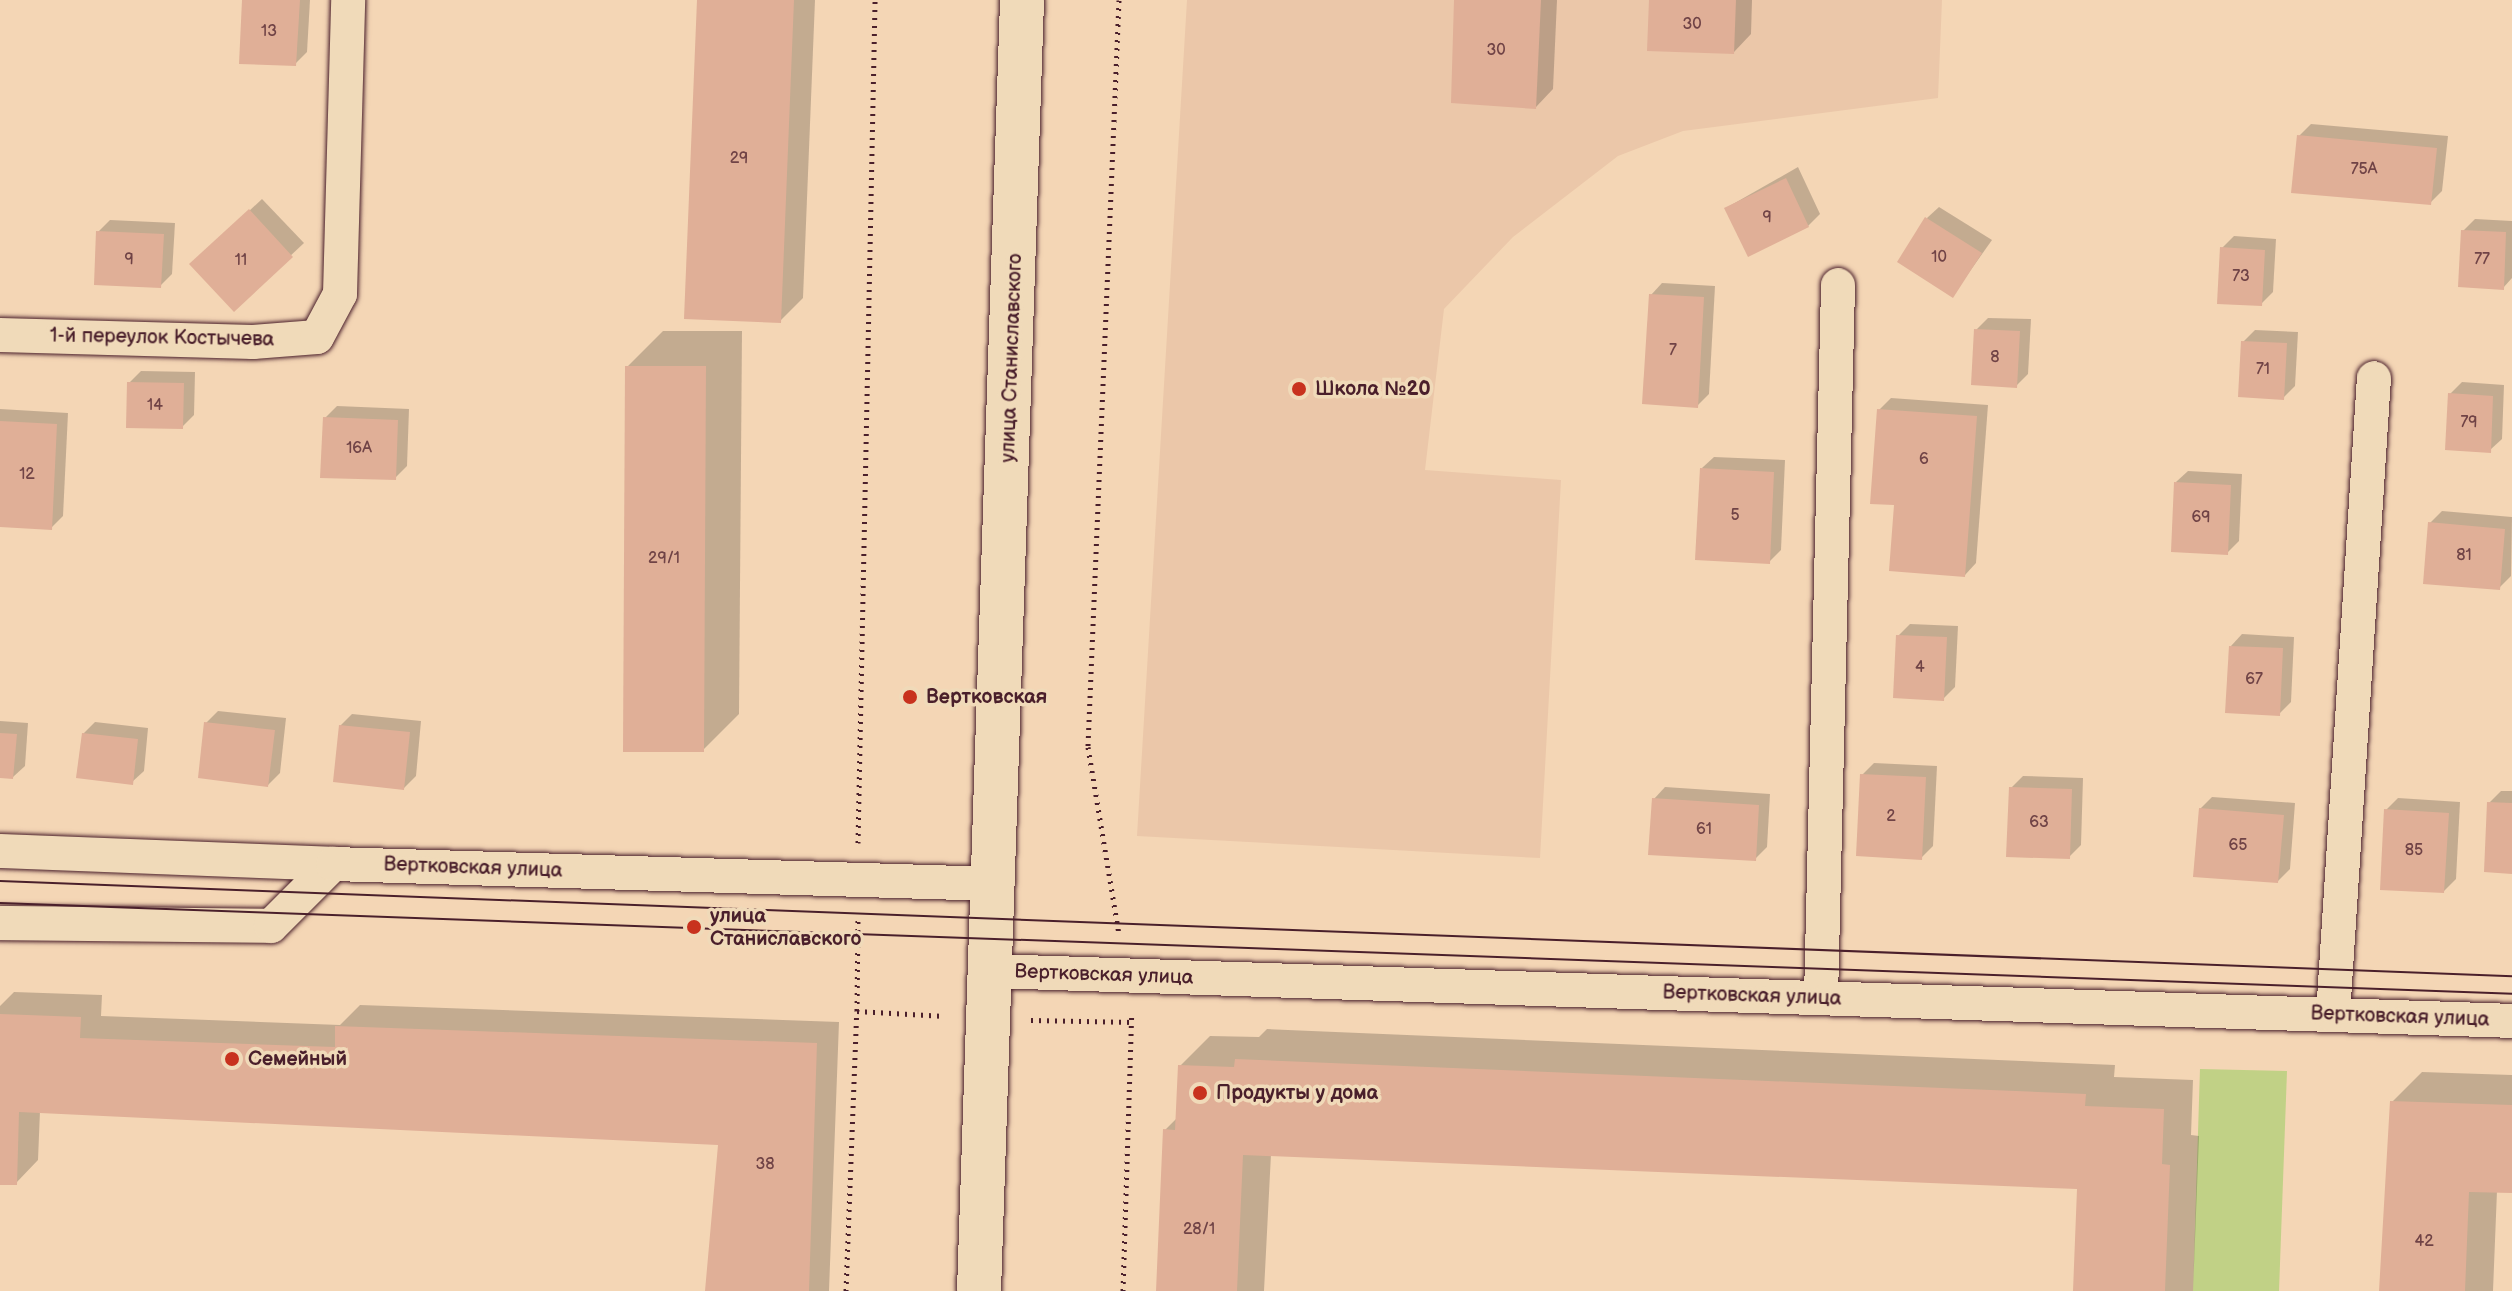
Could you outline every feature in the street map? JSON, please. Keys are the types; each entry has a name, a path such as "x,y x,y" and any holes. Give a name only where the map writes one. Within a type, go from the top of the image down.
{"main road":[{"name":"улица Станиславского","path":"979,1291 997,884 1022,0"}],"street":[{"name":"1-й переулок Костычева","path":"0,335 253,342 317,337 340,294 348,0"},
{"path":"1821,998 1838,285"},
{"path":"2333,1015 2374,378"},
{"name":"Вертковская улица","path":"0,851 997,884"},
{"path":"0,923 271,926 333,864"},
{"name":"Вертковская улица","path":"992,971 2512,1021"}],"path":[{"path":"846,1291 857,1011 875,0"},
{"path":"1119,0 1088,747 1134,1022 1123,1291"},
{"path":"857,1011 990,1019 1134,1022"}],"shaded area":[{"name":"Школа №20","path":"1187,0 1942,0 1938,98 1683,131 1618,156 1513,237 1444,309 1425,470 1561,480 1540,858 1137,836"}],"green space":[{"path":"2200,1069 2287,1071 2279,1291 2193,1291"}],"building":[{"path":"242,0 300,0 296,66 239,64"},
{"path":"697,0 794,0 781,323 684,319"},
{"path":"1454,0 1541,0 1536,109 1451,103"},
{"path":"1649,0 1736,0 1734,54 1647,51"},
{"path":"2297,135 2437,148 2431,205 2291,193"},
{"path":"1786,178 1809,227 1748,257 1724,208"},
{"path":"249,209 293,257 234,312 189,264"},
{"path":"1925,217 1982,253 1953,298 1897,262"},
{"path":"2461,230 2506,232 2504,290 2458,287"},
{"path":"96,231 164,234 161,288 94,285"},
{"path":"2220,247 2265,250 2262,306 2217,304"},
{"path":"1649,294 1704,297 1698,408 1642,404"},
{"path":"1974,329 2020,331 2017,388 1971,385"},
{"path":"2241,341 2287,343 2284,400 2238,397"},
{"path":"625,366 706,366 704,752 623,752"},
{"path":"127,382 184,383 183,429 126,428"},
{"path":"2448,393 2493,396 2491,453 2445,450"},
{"path":"1877,409 1977,416 1965,577 1889,571 1894,505 1870,504"},
{"path":"323,417 398,420 396,480 320,478"},
{"path":"0,421 57,424 52,530 0,527"},
{"path":"1700,468 1774,472 1770,564 1695,560"},
{"path":"2174,482 2231,485 2228,555 2171,552"},
{"path":"2428,522 2505,529 2500,590 2423,584"},
{"path":"1896,635 1947,637 1944,701 1893,698"},
{"path":"2229,646 2283,648 2280,716 2225,713"},
{"path":"204,722 275,730 268,787 198,778"},
{"path":"339,725 410,732 404,790 333,782"},
{"path":"0,733 17,734 13,779 0,778"},
{"path":"82,733 138,739 133,785 76,778"},
{"path":"1860,774 1926,777 1922,860 1856,856"},
{"path":"2009,787 2072,789 2070,859 2006,857"},
{"path":"1652,798 1759,805 1756,861 1648,855"},
{"path":"2487,802 2512,803 2512,874 2484,872"},
{"path":"2199,808 2284,815 2278,883 2193,877"},
{"path":"2384,809 2449,813 2444,893 2380,890"},
{"path":"0,1014 81,1017 80,1038 335,1047 335,1026 817,1043 809,1291 705,1291 718,1145 19,1112 17,1185 0,1185"},
{"path":"1235,1059 2086,1094 2085,1106 2164,1109 2162,1164 2170,1165 2165,1291 2073,1291 2077,1189 1243,1155 1237,1291 1156,1291 1163,1129 1175,1130 1178,1065 1234,1067"},
{"path":"2390,1101 2512,1105 2512,1193 2469,1192 2465,1291 2379,1291"}],"tram line":[{"path":"0,881 2512,976"},
{"path":"0,903 2512,994"}],"place":[{"name":"Школа №20","path":"1299,389"},
{"name":"Вертковская","path":"910,697"},
{"name":"улица Станиславского","path":"694,927"},
{"name":"Семейный","path":"232,1059"},
{"name":"Продукты у дома","path":"1200,1093"}]}
